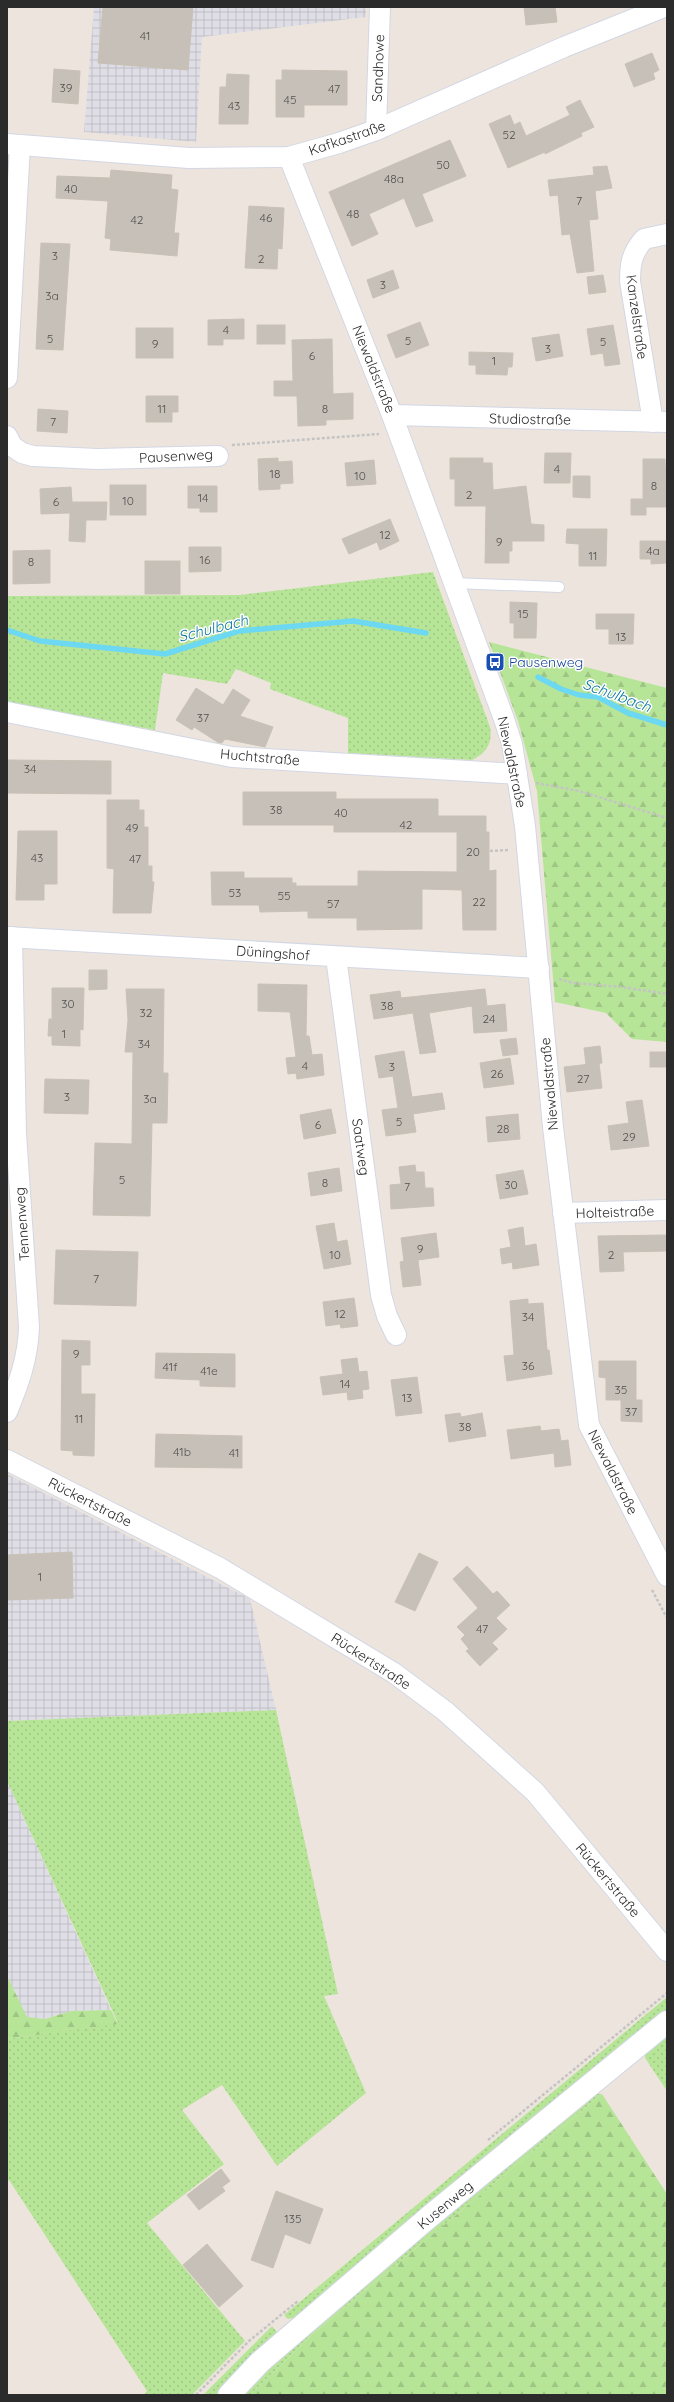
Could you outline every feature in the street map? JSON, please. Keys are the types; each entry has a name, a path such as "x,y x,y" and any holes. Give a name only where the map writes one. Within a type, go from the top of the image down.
{"street":[{"name":"Sandhowe","path":"376,130 380,7"},
{"name":"Kafkastraße","path":"13,144 189,158 289,157 339,143 376,130 564,47 664,7"},
{"path":"7,378 13,144"},
{"name":"Niewaldstraße","path":"289,157 395,424 504,719 517,777 525,826 564,1213 589,1425 667,1576"},
{"name":"Kanzelstraße","path":"660,422 630,281 630,267 631,258 644,239 667,234"},
{"name":"Studiostraße","path":"395,424 660,422"},
{"name":"Pausenweg","path":"7,436 12,446 22,453 33,456 97,459 218,456"},
{"name":"Huchtstraße","path":"7,712 232,757 517,777"},
{"name":"Düningshof","path":"9,937 539,971"},
{"name":"Tennenweg","path":"7,1412 25,1362 28,1350 29,1327 16,1133 9,937"},
{"name":"Saatweg","path":"336,957 381,1295 386,1316 396,1335"},
{"name":"Holteistraße","path":"564,1213 667,1210"},
{"name":"Rückertstraße","path":"7,1460 220,1568 394,1673 445,1711 534,1792 667,1951"},
{"name":"Kusenweg","path":"229,2395 260,2362 429,2217 667,2022"}],"lane":[{"path":"454,583 559,587"}],"path":[{"name":"Pausenweg","path":"218,456 230,445 395,424"},
{"path":"517,777 579,790 667,818"},
{"path":"539,971 573,983 622,987 667,994"}],"shaded area":[{"path":"94,7 366,7 366,17 202,37 196,142 84,132"},
{"path":"7,1474 250,1599 276,1710 7,1721"},
{"path":"7,1781 111,2010 71,2011 45,2019 26,2017 7,1976"}],"green space":[{"path":"433,572 490,727 491,733 489,743 485,751 472,760 348,753 348,718 270,689 271,683 236,669 227,684 163,673 155,730 7,703 7,596 239,595"},
{"path":"489,642 667,688 667,1042 632,1039 606,1013 555,1002 537,791 518,721"},
{"path":"276,1710 338,1994 324,1996 366,2093 277,2166 222,2085 182,2110 224,2164 147,2223 245,2341 192,2395 144,2395 147,2391 9,2180 7,2181 7,2039 118,2023 7,1781 7,1721"},
{"path":"7,1976 27,2017 45,2019 71,2011 111,2010 118,2024 7,2039"},
{"path":"667,1997 667,2011 299,2317 288,2319 284,2315"},
{"path":"667,2032 667,2091 645,2058 646,2050"},
{"path":"594,2094 602,2094 315,2332 250,2395 241,2395 305,2332"},
{"path":"602,2094 667,2194 667,2395 250,2395 315,2332"},
{"path":"272,2326 277,2332 218,2395 203,2395"}],"building":[{"path":"103,7 193,7 188,70 98,63"},
{"path":"524,7 555,7 557,22 526,25"},
{"path":"652,53 659,70 653,73 655,79 634,87 625,64"},
{"path":"54,69 80,71 78,104 52,102"},
{"path":"282,70 347,71 347,105 304,105 304,117 276,117 276,80 282,80"},
{"path":"227,74 249,75 248,124 219,124 220,87 226,87"},
{"path":"580,100 594,127 581,133 582,136 545,154 545,152 508,168 489,124 510,115 514,125 520,122 526,136 570,115 566,107"},
{"path":"450,140 466,176 422,194 433,221 416,227 404,198 369,214 378,234 352,246 329,192"},
{"path":"607,166 612,188 595,191 598,219 589,220 594,271 577,273 570,234 562,235 558,195 550,196 548,180 594,175 593,167"},
{"path":"111,170 172,175 171,189 178,190 174,233 179,233 177,256 110,250 111,239 105,238 108,201 56,198 57,176 110,178"},
{"path":"249,206 284,208 282,249 278,248 277,269 245,268"},
{"path":"41,243 70,244 63,350 36,349"},
{"path":"393,270 399,288 373,298 367,280"},
{"path":"603,275 606,292 589,294 587,277"},
{"path":"244,319 244,339 223,339 223,345 208,345 208,320"},
{"path":"420,322 429,345 396,358 387,335"},
{"path":"257,325 285,325 285,344 257,344"},
{"path":"613,325 620,364 605,366 603,353 591,355 587,329"},
{"path":"136,328 173,328 173,358 136,358"},
{"path":"559,334 563,356 536,361 532,338"},
{"path":"332,339 333,394 353,393 353,419 326,420 326,425 298,426 297,396 274,396 274,381 293,381 292,340"},
{"path":"469,352 513,353 512,367 508,367 507,375 476,374 476,365 469,365"},
{"path":"146,396 178,396 178,412 172,412 172,422 146,422"},
{"path":"38,409 68,411 67,433 37,431"},
{"path":"545,453 571,453 570,483 544,483"},
{"path":"278,458 278,462 292,461 293,483 280,484 280,489 259,490 258,459"},
{"path":"450,458 483,458 483,463 492,463 493,490 526,486 531,524 544,525 544,541 512,541 512,551 509,551 509,563 485,563 486,506 455,506 455,479 450,479"},
{"path":"643,459 665,459 667,507 646,507 646,515 631,515 631,499 643,499"},
{"path":"374,460 376,484 347,486 345,463"},
{"path":"573,476 590,476 590,498 573,497"},
{"path":"110,485 146,485 146,515 110,515"},
{"path":"188,486 217,486 217,512 200,512 200,508 188,508"},
{"path":"71,487 72,502 107,502 106,520 86,520 85,542 69,541 70,513 41,514 40,489"},
{"path":"390,519 399,541 380,550 377,542 349,554 342,539"},
{"path":"567,529 607,529 606,566 579,566 579,544 566,543"},
{"path":"640,541 667,541 667,563 651,564 651,559 640,559"},
{"path":"189,547 221,547 221,571 189,572"},
{"path":"50,550 50,583 13,584 13,551"},
{"path":"145,561 180,561 180,594 145,594"},
{"path":"510,602 537,603 536,638 514,638 514,623 510,623"},
{"path":"596,614 634,614 633,644 609,644 609,629 596,629"},
{"path":"196,688 223,705 233,689 250,700 240,716 273,727 265,747 225,739 222,743 219,743 194,727 192,730 176,720"},
{"path":"7,760 111,761 111,794 7,793"},
{"path":"243,792 336,792 336,799 438,799 438,816 486,816 486,832 489,832 489,871 496,870 496,930 463,930 462,890 422,889 422,929 357,930 357,918 308,918 308,911 260,912 259,905 212,905 211,872 244,872 244,878 292,878 292,883 296,883 296,886 358,886 358,871 457,872 457,832 334,832 334,825 243,825"},
{"path":"107,800 139,800 139,810 144,810 144,827 148,827 148,866 152,866 152,882 154,882 151,913 113,913 114,869 107,868"},
{"path":"18,831 57,831 57,884 44,884 44,900 16,900"},
{"path":"89,970 107,970 107,989 89,990"},
{"path":"258,984 307,985 306,1036 309,1036 312,1055 322,1054 324,1075 297,1079 296,1073 288,1074 286,1058 296,1057 290,1012 258,1011"},
{"path":"52,988 84,988 83,1030 80,1029 80,1046 52,1045 52,1036 48,1036 49,1019 52,1019"},
{"path":"126,989 164,989 163,1073 168,1073 167,1123 152,1123 150,1216 93,1215 95,1143 132,1144 133,1052 125,1052 128,1020"},
{"path":"485,989 487,1006 505,1004 507,1031 474,1033 472,1006 429,1013 436,1052 420,1054 413,1013 374,1019 370,995 400,991 401,998"},
{"path":"516,1038 518,1054 503,1056 500,1040"},
{"path":"600,1046 602,1063 586,1065 584,1048"},
{"path":"404,1051 412,1097 442,1093 445,1109 413,1114 416,1132 386,1136 382,1110 398,1108 393,1076 379,1078 375,1056"},
{"path":"650,1052 666,1052 666,1067 650,1067"},
{"path":"510,1058 514,1084 484,1088 480,1063"},
{"path":"599,1063 602,1088 567,1092 564,1067"},
{"path":"45,1079 89,1080 88,1114 44,1113"},
{"path":"642,1100 649,1146 611,1150 608,1126 629,1123 626,1102"},
{"path":"331,1109 336,1133 304,1139 300,1115"},
{"path":"518,1114 520,1139 488,1142 486,1117"},
{"path":"415,1165 416,1172 424,1172 425,1188 433,1188 434,1206 391,1209 390,1185 401,1184 399,1167"},
{"path":"339,1168 342,1191 311,1196 308,1173"},
{"path":"523,1170 528,1194 500,1199 496,1175"},
{"path":"334,1223 337,1242 347,1240 351,1264 324,1269 316,1226"},
{"path":"523,1227 525,1246 536,1244 539,1265 513,1269 512,1262 502,1264 500,1249 511,1247 508,1230"},
{"path":"436,1233 439,1257 418,1260 421,1285 403,1287 400,1262 404,1261 401,1238"},
{"path":"667,1235 667,1251 623,1252 624,1271 600,1272 598,1236"},
{"path":"56,1250 138,1252 136,1306 54,1304"},
{"path":"354,1298 358,1326 341,1328 340,1324 326,1326 323,1302"},
{"path":"528,1299 528,1304 543,1303 547,1350 549,1350 552,1374 507,1381 504,1356 514,1355 510,1301"},
{"path":"62,1340 90,1341 90,1365 81,1365 81,1394 95,1394 94,1456 73,1455 73,1451 61,1450"},
{"path":"156,1353 235,1354 235,1387 200,1386 200,1380 155,1378"},
{"path":"357,1358 359,1372 367,1371 369,1389 362,1390 363,1398 348,1400 347,1392 323,1395 320,1377 343,1374 341,1360"},
{"path":"599,1361 636,1361 636,1400 642,1400 642,1422 621,1421 621,1400 606,1400 606,1378 599,1377"},
{"path":"417,1377 422,1413 396,1416 391,1380"},
{"path":"460,1413 461,1417 482,1413 486,1436 449,1442 445,1415"},
{"path":"540,1426 541,1431 559,1429 561,1441 568,1440 571,1465 555,1467 554,1453 511,1459 507,1430"},
{"path":"156,1434 242,1436 242,1468 155,1467"},
{"path":"72,1552 73,1598 7,1600 7,1555"},
{"path":"419,1553 438,1562 415,1611 395,1602"},
{"path":"467,1566 493,1594 497,1591 510,1605 496,1618 507,1629 492,1643 498,1649 480,1666 466,1651 469,1649 461,1639 465,1635 457,1627 478,1608 453,1579"},
{"path":"221,2169 230,2181 222,2187 225,2191 199,2210 187,2195"},
{"path":"276,2191 323,2209 310,2244 285,2234 273,2268 251,2260"},
{"path":"207,2244 243,2286 219,2307 183,2265"}],"waterway":[{"name":"Schulbach","path":"7,630 40,641 165,654 239,631 353,621 426,633"},
{"name":"Schulbach","path":"538,677 561,689 579,695 598,697 628,713 667,725"}],"place":[{"name":"Pausenweg","path":"495,662"}]}
